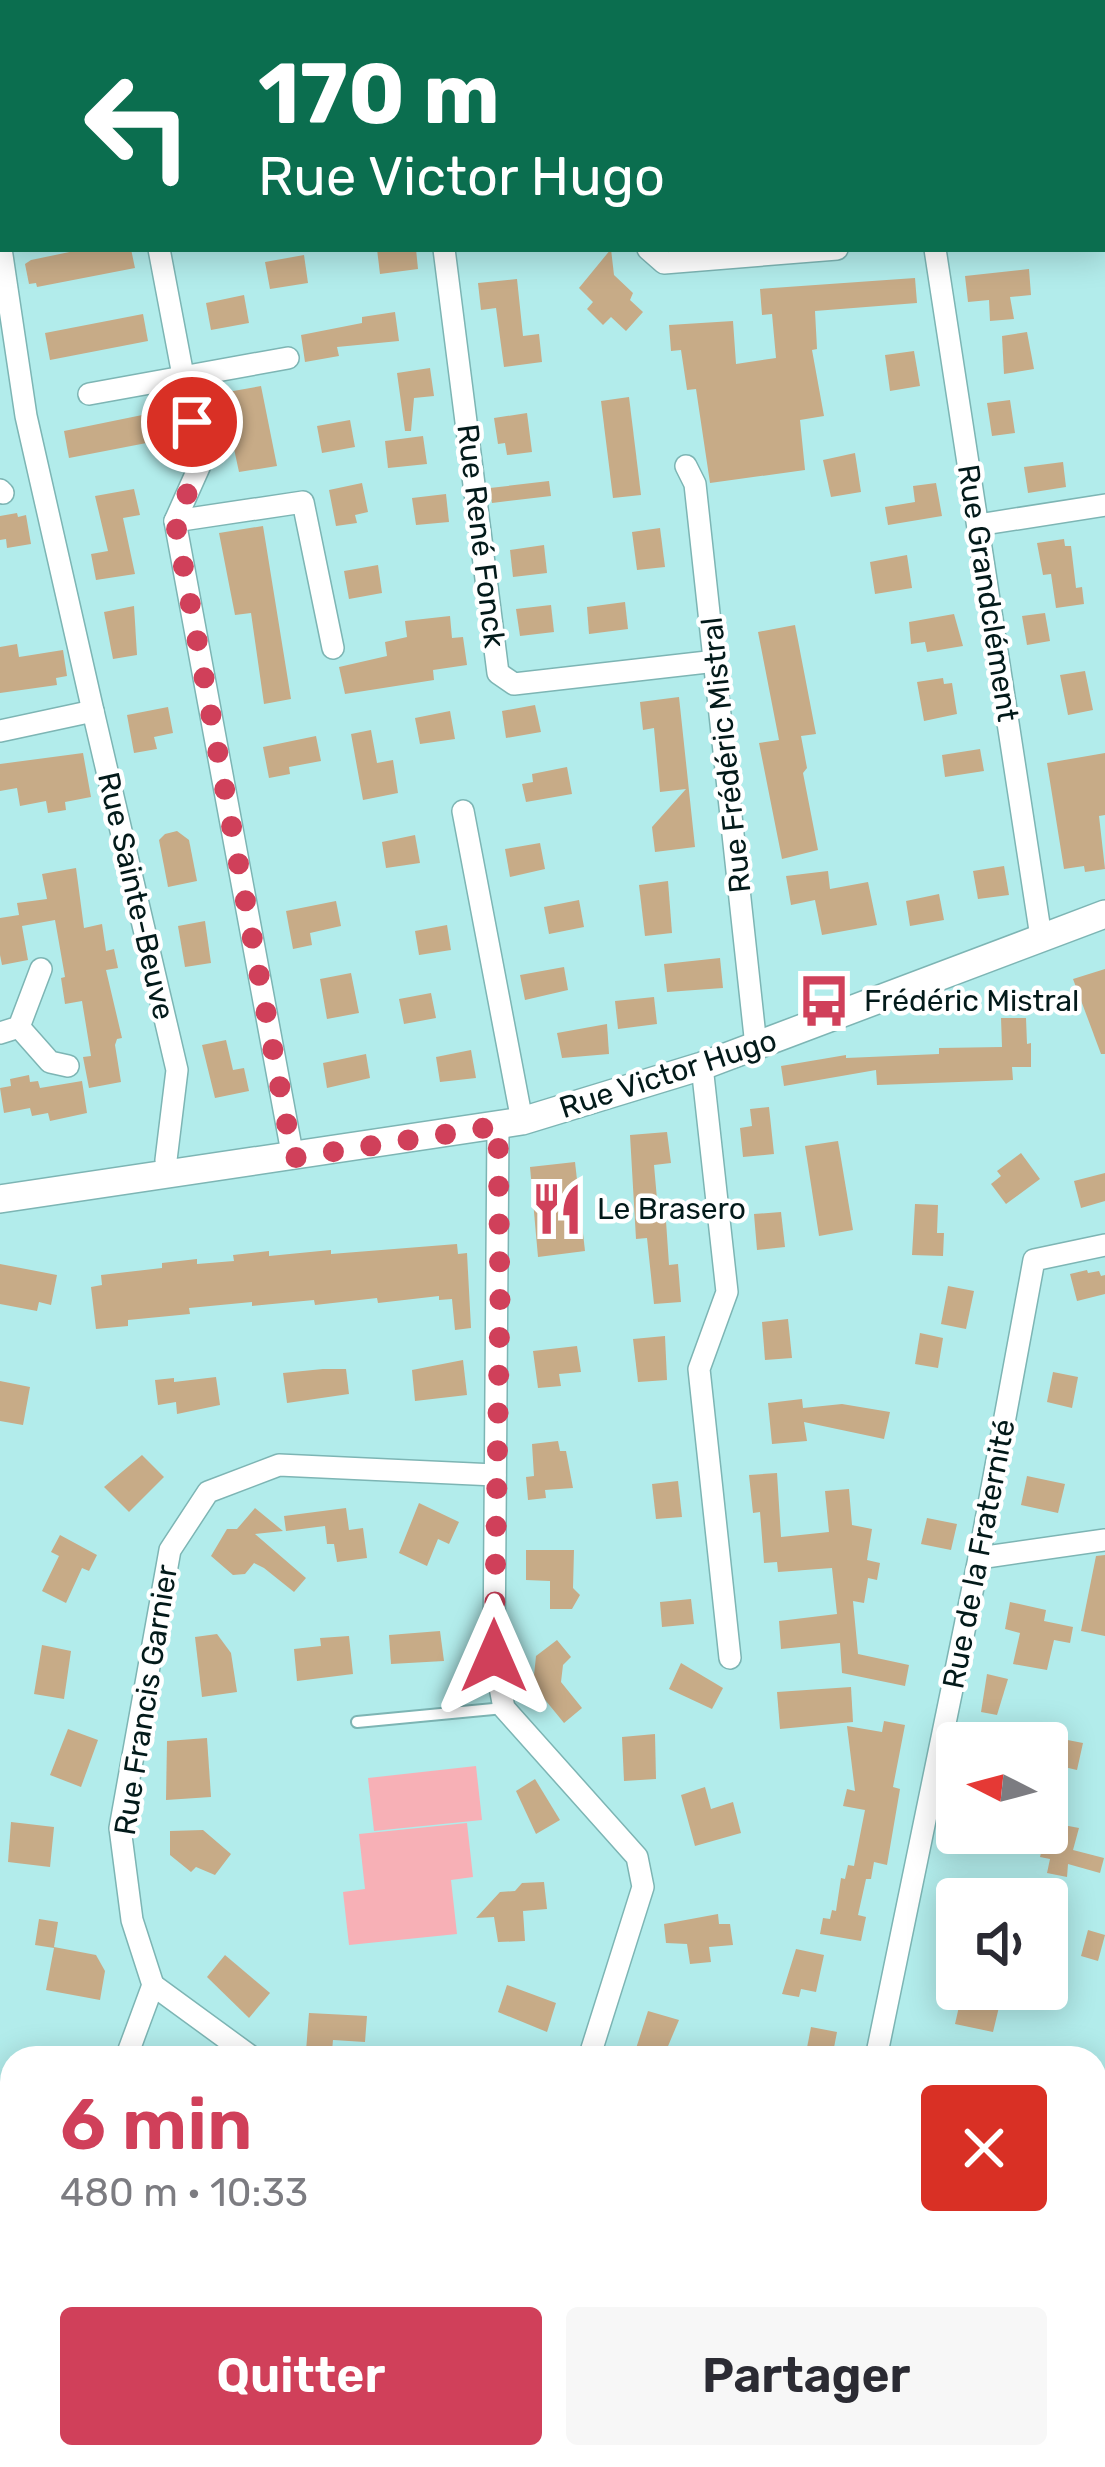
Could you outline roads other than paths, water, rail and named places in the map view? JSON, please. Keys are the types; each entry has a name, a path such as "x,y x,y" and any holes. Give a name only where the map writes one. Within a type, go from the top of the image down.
{"street":[{"name":"Rue Sainte-Beuve","path":"1,252 26,416 177,1070 166,1160 170,1174"},
{"path":"160,252 200,465 175,521 293,1158"},
{"name":"Rue René Fonck","path":"444,252 498,673 514,683 716,661"},
{"path":"651,252 664,263 800,252"},
{"name":"Rue Grandclément","path":"935,252 1041,937"},
{"path":"89,394 288,358"},
{"name":"Rue Frédéric Mistral","path":"686,466 695,484 756,1046"},
{"path":"175,521 303,502 333,647"},
{"path":"978,526 1105,505"},
{"path":"0,731 93,711"},
{"path":"464,811 510,1123 500,1298 494,1656 504,1708 637,1857 643,1888 593,2046"},
{"name":"Rue Victor Hugo","path":"0,1199 510,1123 702,1066 1105,914"},
{"path":"41,969 9,1030 50,1062 68,1066"},
{"path":"702,1066 727,1292 699,1369 730,1658"},
{"name":"Rue de la Fraternité","path":"878,2046 980,1558 1034,1260 1105,1245"},
{"name":"Rue Francis Garnier","path":"153,1985 133,1920 120,1828 170,1550 208,1492 279,1465 495,1475"},
{"path":"980,1558 1105,1540"},
{"path":"130,2046 153,1985 237,2046"}],"lane":[{"path":"358,1722 504,1708"}],"place":[{"name":"Frédéric Mistral","path":"824,1001"},
{"name":"Le Brasero","path":"557,1209"}]}
